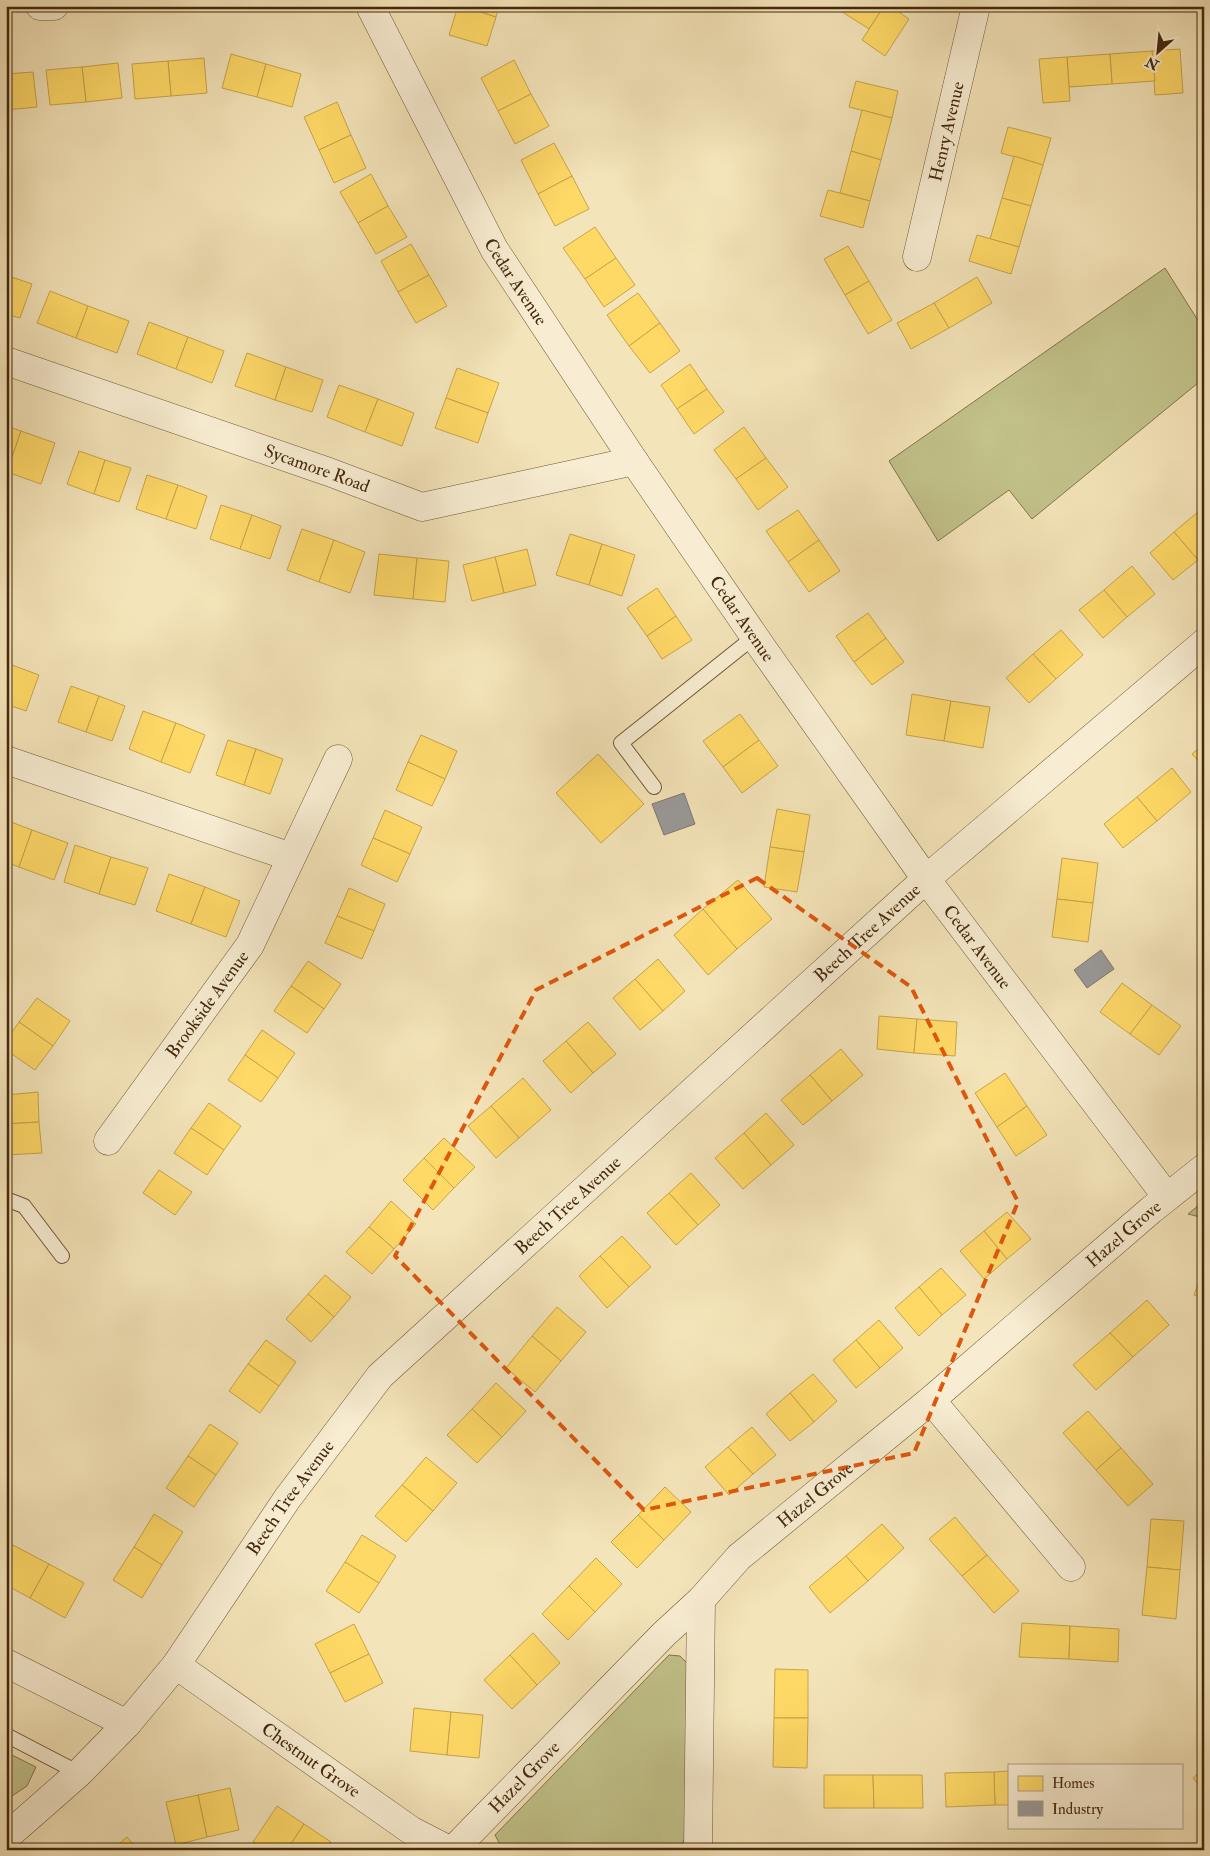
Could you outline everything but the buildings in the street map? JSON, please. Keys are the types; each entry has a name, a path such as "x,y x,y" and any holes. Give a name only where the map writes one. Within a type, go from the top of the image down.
{"street":[{"path":"40,6 54,6"},
{"name":"Cedar Avenue","path":"370,6 494,249 634,461 754,636 926,879 1167,1197"},
{"name":"Henry Avenue","path":"917,257 976,6"},
{"name":"Sycamore Road","path":"6,361 422,506 634,461"},
{"name":"Beech Tree Avenue","path":"6,1837 79,1773 127,1724 176,1665 287,1499 380,1376 926,879 1204,643"},
{"name":"Brookside Avenue","path":"108,1141 250,946 338,759"},
{"path":"6,760 291,857"},
{"name":"Hazel Grove","path":"453,1850 664,1634 701,1600 739,1557 931,1400 1167,1197 1204,1168"},
{"path":"931,1400 1071,1567"},
{"path":"698,1850 701,1600"},
{"path":"6,1663 127,1724"},
{"name":"Chestnut Grove","path":"176,1665 412,1831 449,1850"}],"lane":[{"path":"654,788 621,743 754,636"},
{"path":"6,1200 24,1206 62,1256"},
{"path":"6,1735 79,1773"}],"highlighted area":[{"path":"757,878 911,987 1018,1202 914,1453 644,1510 395,1256 536,990"}],"green space":[{"path":"1165,268 1204,330 1204,378 1032,519 1009,490 938,541 889,461"},
{"path":"1204,1201 1204,1218 1188,1214"},
{"path":"669,1655 680,1656 688,1664 687,1834 679,1850 503,1850 495,1835"},
{"path":"6,1752 36,1767 27,1786 6,1800"}]}
